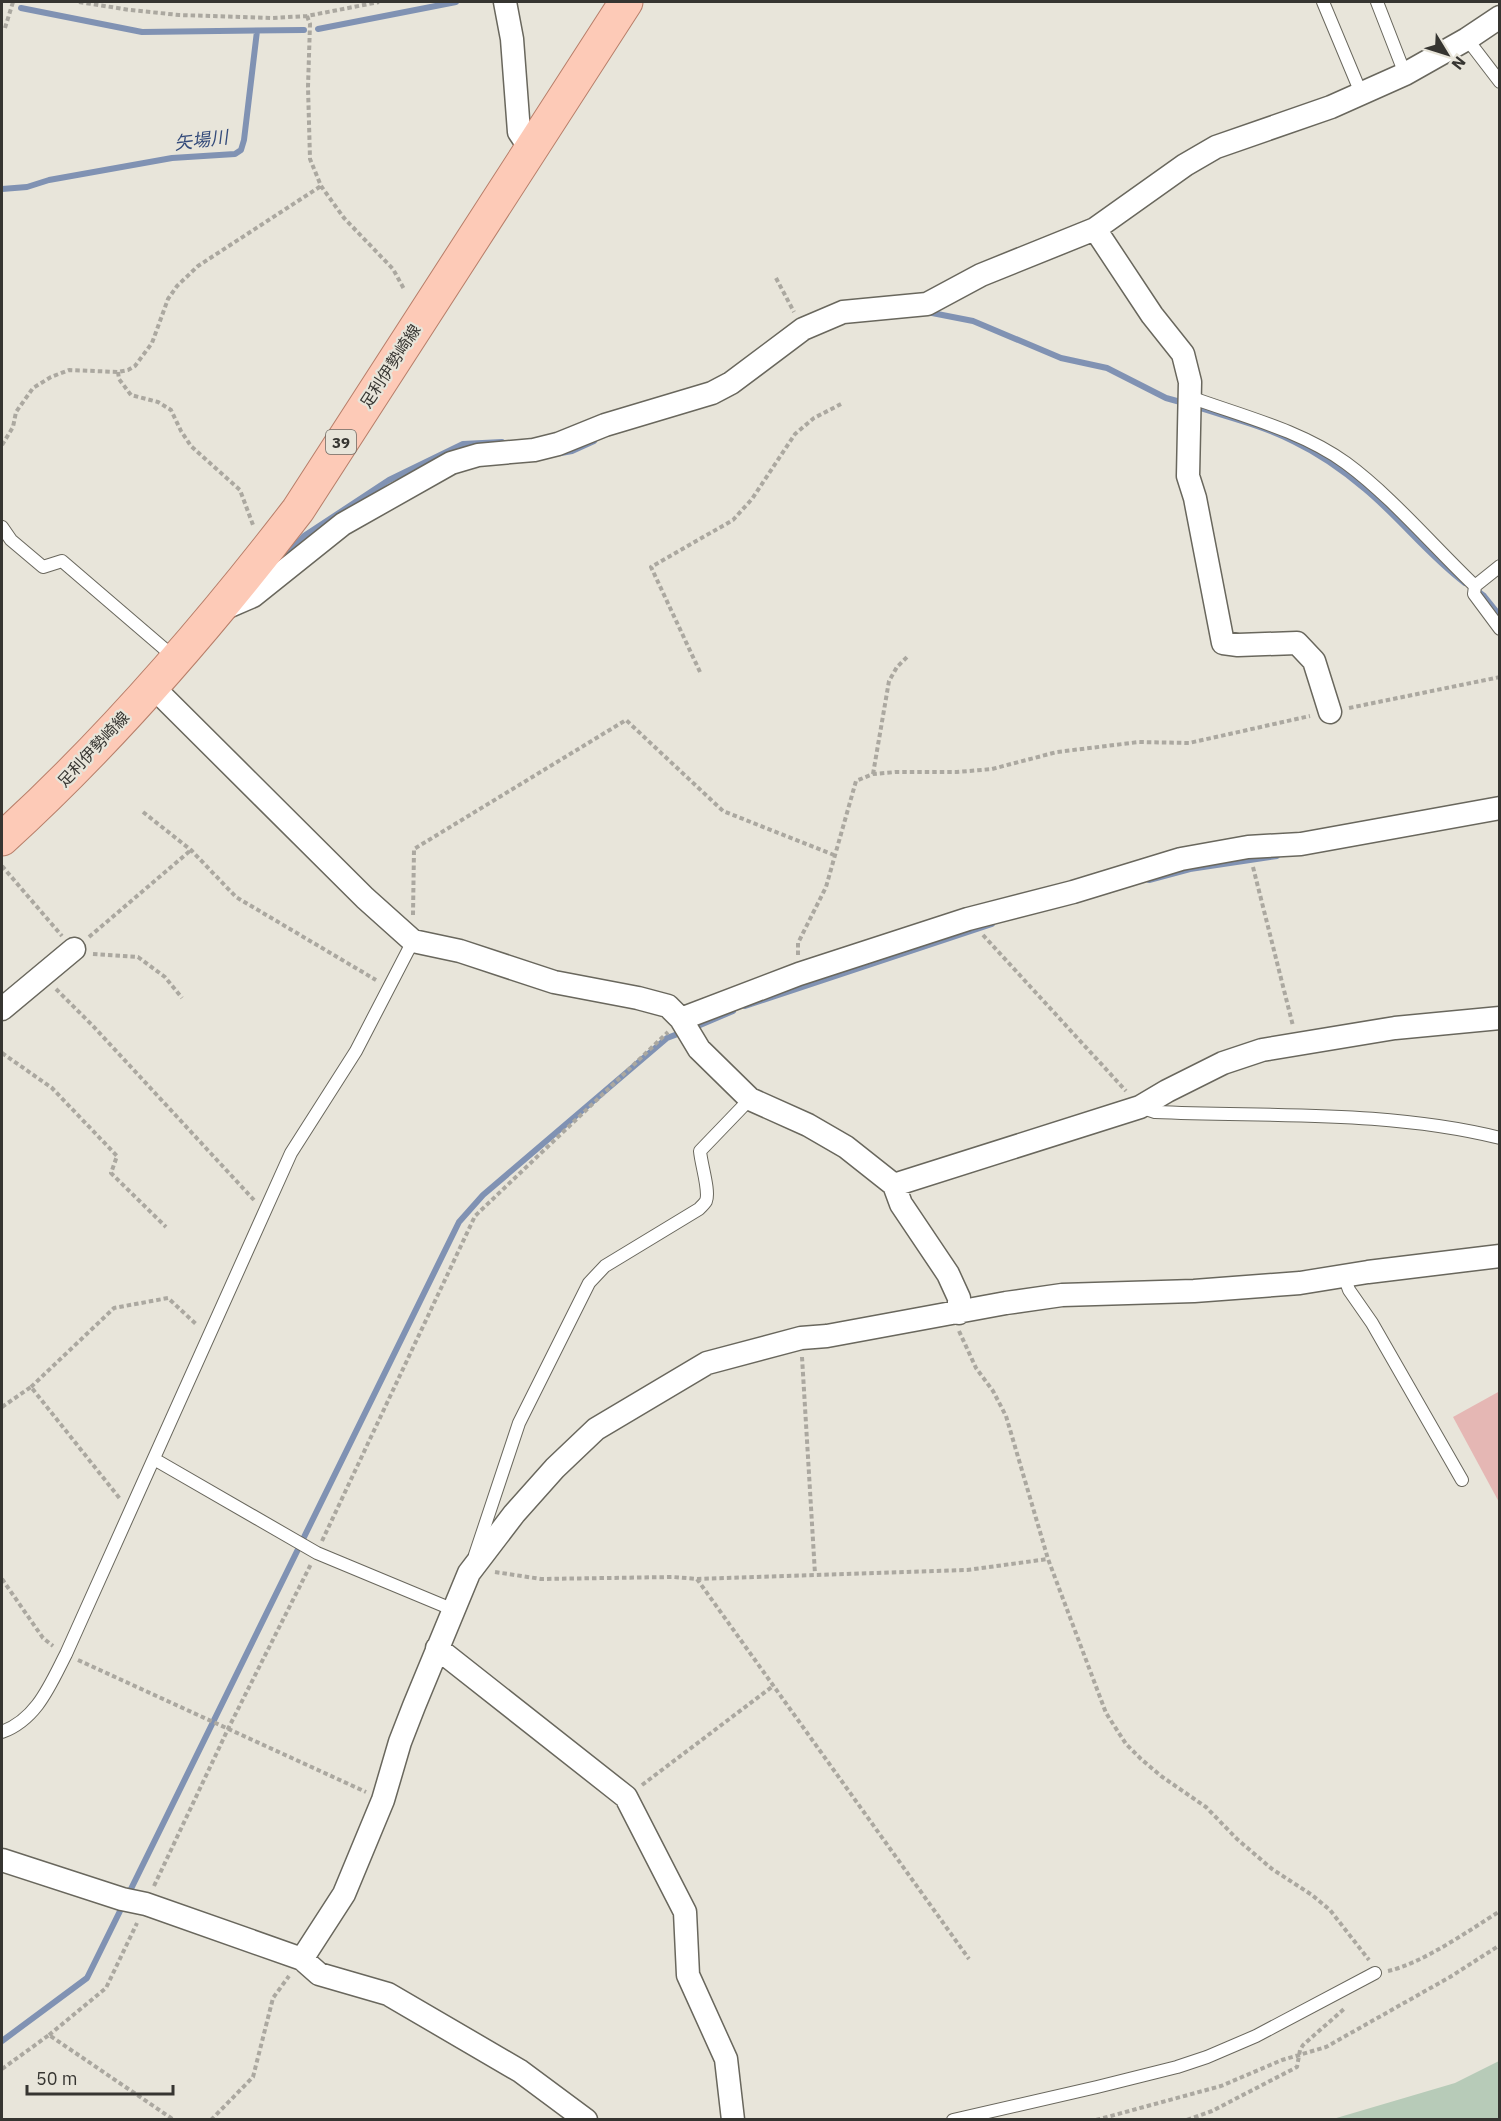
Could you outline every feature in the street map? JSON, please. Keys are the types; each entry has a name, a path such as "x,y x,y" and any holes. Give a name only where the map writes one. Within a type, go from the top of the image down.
{"main road":[{"name":"足利伊勢崎線","path":"2,839 48,798 153,686 298,510 626,2"}],"street":[{"path":"505,2 512,39 519,132 523,138 534,145"},
{"path":"216,612 253,596 343,524 451,463 478,455 534,450 558,444 605,425 712,393 731,383 803,328 843,312 927,304 981,275 1095,229 1185,165 1216,147 1331,107 1405,74 1467,39 1500,17"},
{"path":"1095,229 1152,315 1183,354 1190,382 1188,476 1211,572 1223,643 1238,645 1297,643 1314,661 1330,712"},
{"path":"153,686 365,898 413,941 460,951 554,982 668,1006 681,1019 699,1049 750,1099 808,1125 846,1147 894,1185 901,1204 948,1274 959,1298 959,1313"},
{"path":"681,1019 799,974 968,919 1073,892 1181,859 1248,847 1300,844 1500,808"},
{"path":"2,1009 74,949"},
{"path":"894,1185 1140,1107 1167,1090 1223,1062 1262,1050 1395,1028 1500,1018"},
{"path":"302,1959 344,1894 383,1800 400,1742 469,1573 521,1506 555,1468 596,1429 707,1363 801,1338 827,1336 1062,1295 1194,1291 1300,1283 1500,1256"},
{"path":"437,1648 626,1797 685,1912 688,1975 726,2059 733,2120"},
{"path":"2,1860 122,1899 146,1904 302,1959 319,1974 388,1994 520,2071 586,2120"}],"lane":[{"path":"1323,2 1361,93"},
{"path":"1377,2 1405,74"},
{"path":"1467,39 1500,82"},
{"path":"1189,404 1292,433 1345,462 1475,589 1500,629"},
{"path":"2,527 11,540 43,567 62,561 176,659"},
{"path":"1475,589 1500,566"},
{"path":"2,1732 26,1718 36,1708 66,1654 291,1153 356,1051 413,941"},
{"path":"469,1573 519,1423 589,1283 605,1266 699,1209 706,1202 707,1192 700,1151 750,1099"},
{"path":"1140,1107 1155,1112 1402,1120 1468,1130 1500,1138"},
{"path":"1344,1276 1349,1290 1372,1323 1462,1480"},
{"path":"154,1459 317,1553 454,1610"},
{"path":"953,2120 1097,2087 1207,2057 1256,2036 1376,1973"}],"path":[{"path":"5,28 13,2"},
{"path":"79,2 179,15 272,18 307,16 379,2"},
{"path":"307,16 310,24 308,87 310,159 321,186 344,219 393,269 404,289"},
{"path":"2,445 13,428 16,412 33,388 69,369 118,372 135,366 152,343 168,299 177,286 198,266 321,186"},
{"path":"776,278 803,328"},
{"path":"118,372 119,379 131,394 158,402 171,410 191,446 240,490 264,554"},
{"path":"700,672 651,567 733,520 752,499 795,434 814,418 841,404"},
{"path":"873,774 889,681 897,667 909,656"},
{"path":"799,974 798,943 826,887 856,781 873,774 992,769 1057,752 1139,742 1189,743 1500,676"},
{"path":"413,941 414,849 626,720 723,812 834,855"},
{"path":"143,812 191,850 236,897 390,988"},
{"path":"1248,847 1297,1044"},
{"path":"74,949 191,850"},
{"path":"968,919 1140,1107"},
{"path":"41,975 93,1026 264,1212"},
{"path":"2,2069 49,2035 106,1988 228,1729 317,1553 475,1216 681,1019"},
{"path":"2,1053 52,1088 117,1156 111,1173 166,1227"},
{"path":"2,1407 31,1387 114,1308 168,1298 209,1336"},
{"path":"959,1313 958,1328 968,1352 1006,1416 1048,1559 1106,1713 1126,1744 1161,1776 1206,1807 1237,1839 1272,1869 1312,1895 1330,1910 1363,1951 1376,1973 1393,1970 1414,1962 1500,1911"},
{"path":"801,1338 814,1574"},
{"path":"31,1387 130,1513"},
{"path":"469,1573 498,1571 542,1579 673,1577 697,1579 967,1570 1048,1559"},
{"path":"2,1579 43,1638 66,1654 383,1800"},
{"path":"697,1579 969,1959"},
{"path":"626,1797 773,1686"},
{"path":"1096,2120 1221,2086 1326,2046 1404,2004 1500,1945"},
{"path":"211,2120 253,2077 273,1998 302,1959"},
{"path":"1187,2120 1212,2110 1297,2067 1300,2050 1308,2040 1351,2002"},
{"path":"49,2035 174,2120"}],"green space":[{"path":"1499,2061 1499,2119 1333,2119 1455,2083"}],"building":[{"path":"1500,1391 1500,1504 1453,1417"}],"waterway":[{"name":"矢場川","path":"318,29 456,2"},
{"path":"21,8 142,32 304,30"},
{"name":"矢場川","path":"2,189 27,187 49,180 172,158 235,154 241,150 244,140 257,31"},
{"path":"927,312 973,321 1061,358 1107,368 1166,398 1184,403"},
{"path":"1194,406 1281,435 1330,463 1378,500 1439,561 1465,583"},
{"path":"561,453 572,451 594,441"},
{"path":"281,561 304,536 389,480 463,444 502,442"},
{"path":"1476,590 1484,596 1500,616"},
{"path":"1149,880 1190,869 1277,856"},
{"path":"745,1006 992,924"},
{"path":"693,1028 733,1011"},
{"path":"128,1895 459,1222 483,1195 667,1038 683,1032"},
{"path":"2,2041 87,1978 123,1905"}]}
